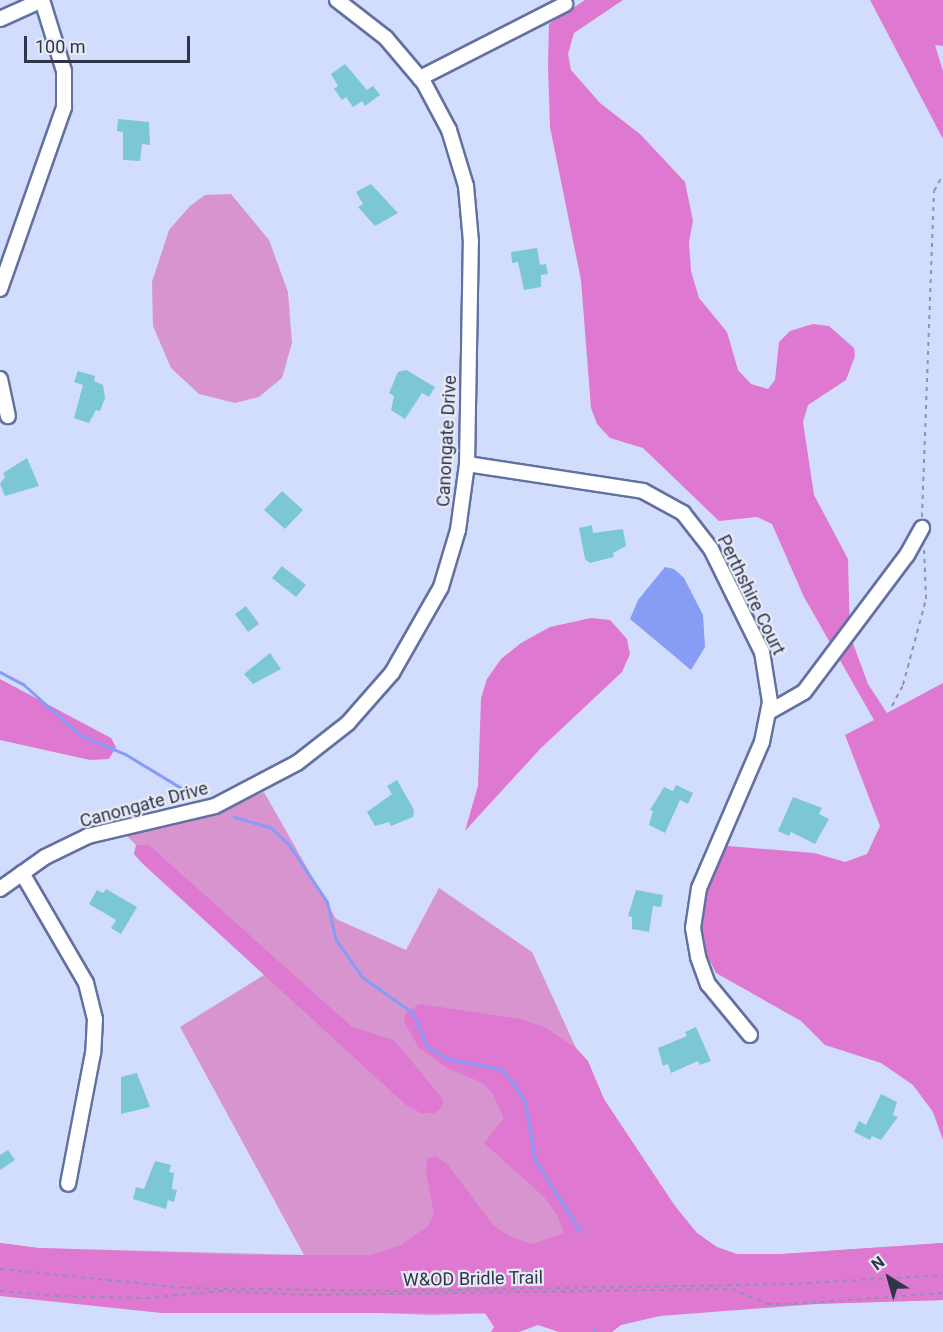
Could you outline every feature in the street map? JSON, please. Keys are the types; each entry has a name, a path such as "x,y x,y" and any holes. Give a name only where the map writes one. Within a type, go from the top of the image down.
{"street":[{"path":"0,19 42,0 64,72 64,107 0,289"},
{"name":"Canongate Drive","path":"0,889 22,873 88,836 184,815 231,799 297,764 348,723 392,673 427,617 456,538 467,464 470,215 464,177 449,130 420,78 386,38 337,0"},
{"path":"420,78 566,4"},
{"path":"0,379 8,416"},
{"name":"Perthshire Court","path":"467,464 626,486 654,495 682,513 711,549 757,642 768,677 769,712 762,742 704,874 694,908 696,948 708,984 750,1035"},
{"path":"769,712 804,692 907,555 922,528"},
{"path":"22,873 78,966 95,1019 93,1053 68,1184"}],"path":[{"path":"892,706 903,685 926,599 922,528 934,191 943,175"},
{"path":"0,1269 138,1285 282,1291 732,1287 943,1275"},
{"name":"W&OD Bridle Trail","path":"0,1291 146,1298 219,1291 320,1295 732,1287 767,1304 943,1293"}],"shaded area":[{"path":"585,0 623,0 574,33 568,54 571,70 600,103 640,134 685,182 693,221 689,242 691,271 699,298 727,332 738,370 751,384 768,389 775,380 779,342 790,331 813,324 829,326 854,348 855,356 846,380 808,405 803,422 814,495 848,559 850,635 868,684 887,713 943,683 943,1140 933,1112 913,1085 881,1063 825,1045 801,1021 716,973 693,928 716,845 814,853 845,862 867,854 880,826 845,735 874,720 804,597 772,524 757,517 719,521 643,448 610,438 597,424 591,408 581,280 550,127 548,66 549,24"},
{"path":"870,0 943,0 943,46 935,45 943,71 943,139"},
{"path":"231,194 269,240 288,292 292,343 282,378 259,397 235,403 199,394 171,368 153,326 152,282 169,230 190,206 205,195"},
{"path":"591,618 610,620 627,639 630,654 622,672 540,749 465,831 478,786 481,698 487,679 501,659 521,643 550,627"},
{"path":"0,679 111,738 116,747 109,759 90,760 0,740"},
{"path":"264,792 336,919 406,950 439,888 532,952 576,1048 634,1254 782,1254 943,1243 943,1300 432,1315 350,1312 0,1243 38,1248 304,1255 180,1027 264,975 126,835 214,813"},
{"path":"136,845 149,845 352,1027 394,1040 442,1098 443,1105 435,1113 421,1113 406,1105 143,864 134,854"},
{"path":"420,1004 520,1019 546,1028 576,1048 588,1061 604,1099 675,1206 697,1233 717,1247 737,1254 782,1254 943,1243 943,1300 816,1304 660,1316 621,1325 612,1332 559,1332 538,1325 519,1332 491,1332 494,1327 485,1313 162,1313 0,1296 0,1243 38,1248 240,1255 371,1255 401,1245 428,1226 434,1214 426,1172 427,1159 436,1156 448,1165 493,1225 509,1236 532,1244 564,1233 557,1215 544,1197 484,1143 504,1118 492,1093 483,1083 447,1068 419,1048 404,1022 406,1012"}],"water":[{"path":"665,567 674,569 684,578 703,615 705,647 691,670 630,619 638,600"}],"building":[{"path":"345,64 367,90 373,86 380,95 365,106 362,101 353,107 346,97 342,100 334,89 338,86 331,74"},
{"path":"118,119 149,122 150,145 142,144 140,161 123,160 123,132 117,131"},
{"path":"371,184 398,213 375,226 358,207 363,204 356,192"},
{"path":"537,248 540,265 546,264 548,274 541,275 541,287 524,290 518,262 512,263 511,252"},
{"path":"406,370 435,387 429,397 422,393 405,419 391,410 394,396 389,393 398,372"},
{"path":"78,371 95,376 94,381 103,385 105,398 100,411 96,410 89,423 74,418 83,385 74,382"},
{"path":"27,458 39,486 5,496 0,484 5,477 3,473"},
{"path":"282,491 303,510 285,529 264,510"},
{"path":"592,525 593,533 623,529 626,546 613,553 614,557 590,563 585,559 579,528"},
{"path":"282,566 306,585 296,597 272,578"},
{"path":"246,606 259,624 248,632 235,614"},
{"path":"270,653 281,669 253,684 244,674"},
{"path":"397,780 414,810 413,817 391,826 389,822 375,826 367,812 392,794 387,786"},
{"path":"676,785 693,793 688,804 680,800 665,833 649,825 653,811 650,810 664,787 673,791"},
{"path":"793,797 822,808 819,814 829,819 815,844 791,832 789,836 778,831"},
{"path":"106,889 137,907 121,934 111,928 116,920 89,904 97,890 103,893"},
{"path":"636,890 663,895 661,907 653,906 649,932 632,929 632,917 628,916"},
{"path":"696,1027 711,1061 700,1065 698,1061 671,1073 668,1064 663,1066 658,1048 687,1036 685,1032"},
{"path":"137,1073 150,1107 121,1114 121,1077"},
{"path":"881,1094 897,1102 893,1115 898,1117 881,1140 872,1136 870,1140 854,1132 859,1121 866,1125"},
{"path":"8,1150 15,1160 0,1170 0,1155"},
{"path":"155,1161 171,1165 169,1172 174,1173 172,1189 177,1190 174,1202 168,1200 166,1209 133,1199 136,1187 144,1189"}],"waterway":[{"path":"0,672 24,685 80,735 125,754 191,794"},
{"path":"234,817 270,827 289,845 327,902 336,940 362,977 413,1013 426,1046 448,1059 501,1069 513,1083 525,1102 535,1160 580,1231"}]}
